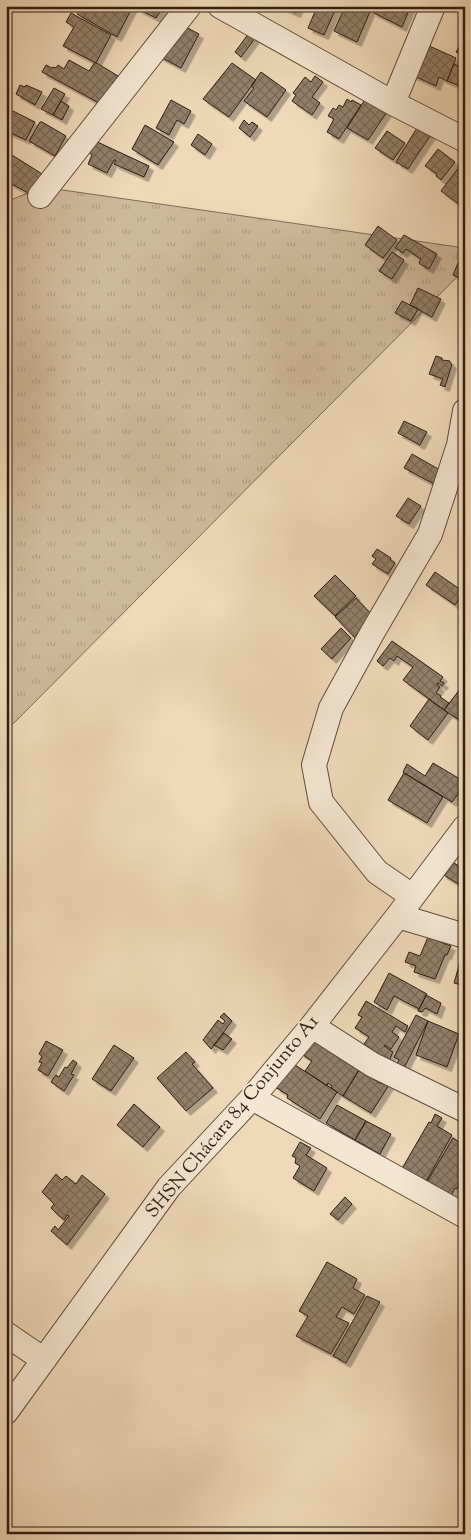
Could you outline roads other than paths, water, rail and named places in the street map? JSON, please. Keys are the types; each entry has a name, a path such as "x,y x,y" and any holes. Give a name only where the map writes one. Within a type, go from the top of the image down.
{"street":[{"path":"40,196 189,6"},
{"path":"220,6 394,103 465,140"},
{"path":"394,103 433,6"},
{"path":"412,896 377,872 321,802 314,765 331,708 371,634 430,534 459,445 465,411"},
{"name":"SHSN Chácara 84 Conjunto A1","path":"6,1412 170,1187 252,1098 312,1026 465,826"},
{"path":"398,916 465,936"},
{"path":"312,1026 373,1065 465,1110"},
{"path":"252,1098 465,1216"},
{"path":"6,1334 44,1360"}]}
